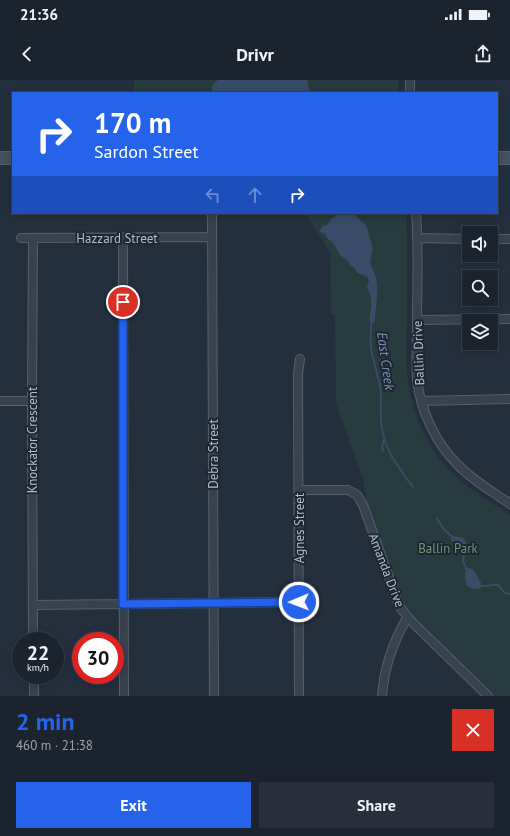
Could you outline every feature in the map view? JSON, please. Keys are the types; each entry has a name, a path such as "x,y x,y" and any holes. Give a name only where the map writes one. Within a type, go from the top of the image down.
{"main road":[{"path":"0,158 12,158"},
{"path":"498,158 510,158"}],"street":[{"path":"410,80 410,92"},
{"name":"Debra Street","path":"212,214 214,696"},
{"name":"Ballin Drive","path":"416,214 417,369 421,400 426,416 439,441 456,463 473,478 510,504"},
{"name":"Hazzard Street","path":"21,238 212,237"},
{"name":"Knockator Crescent","path":"33,238 32,401 34,632"},
{"path":"123,238 124,696"},
{"path":"417,238 462,239"},
{"path":"498,239 510,240"},
{"path":"417,320 510,319"},
{"name":"Agnes Street","path":"299,696 298,374 300,359"},
{"path":"421,400 510,399"},
{"path":"0,401 32,401"},
{"name":"Amanda Drive","path":"299,490 344,490 354,493 359,498 363,505 398,603 408,618 488,696"},
{"path":"33,605 299,602"},
{"path":"382,696 391,651 401,628 408,618"},
{"path":"34,684 34,696"}],"green space":[{"path":"134,80 398,80 398,92 134,92"},
{"name":"Ballin Park","path":"306,214 406,214 407,371 411,398 415,411 432,448 449,470 456,477 510,515 510,696 494,696 413,617 405,608 402,601 367,503 363,479 336,404 335,314 331,314 330,252"}],"water":[{"path":"218,80 307,80 310,92 212,92 213,85"},
{"path":"338,214 353,214 366,225 373,248 370,262 377,284 374,325 372,319 370,323 371,296 367,287 369,280 368,278 357,273 355,268 349,265 349,262 340,255 333,243 325,234 320,232 323,226 327,225 331,219"},
{"path":"452,536 463,538 466,541 468,550 465,555 462,554 452,541"},
{"path":"466,568 474,570 481,583 481,588 471,589 468,587 465,581"}],"waterway":[{"name":"East Creek","path":"372,317 370,335 373,357 380,386 381,419 384,438 391,456 413,487"},
{"name":"East Creek","path":"383,451 382,448 384,440"},
{"name":"East Creek","path":"437,519 452,537"},
{"name":"East Creek","path":"464,552 463,561 467,570"},
{"name":"East Creek","path":"479,586 498,585 505,593 510,594"}],"route":[{"path":"123,302 123,604 299,602"}]}
